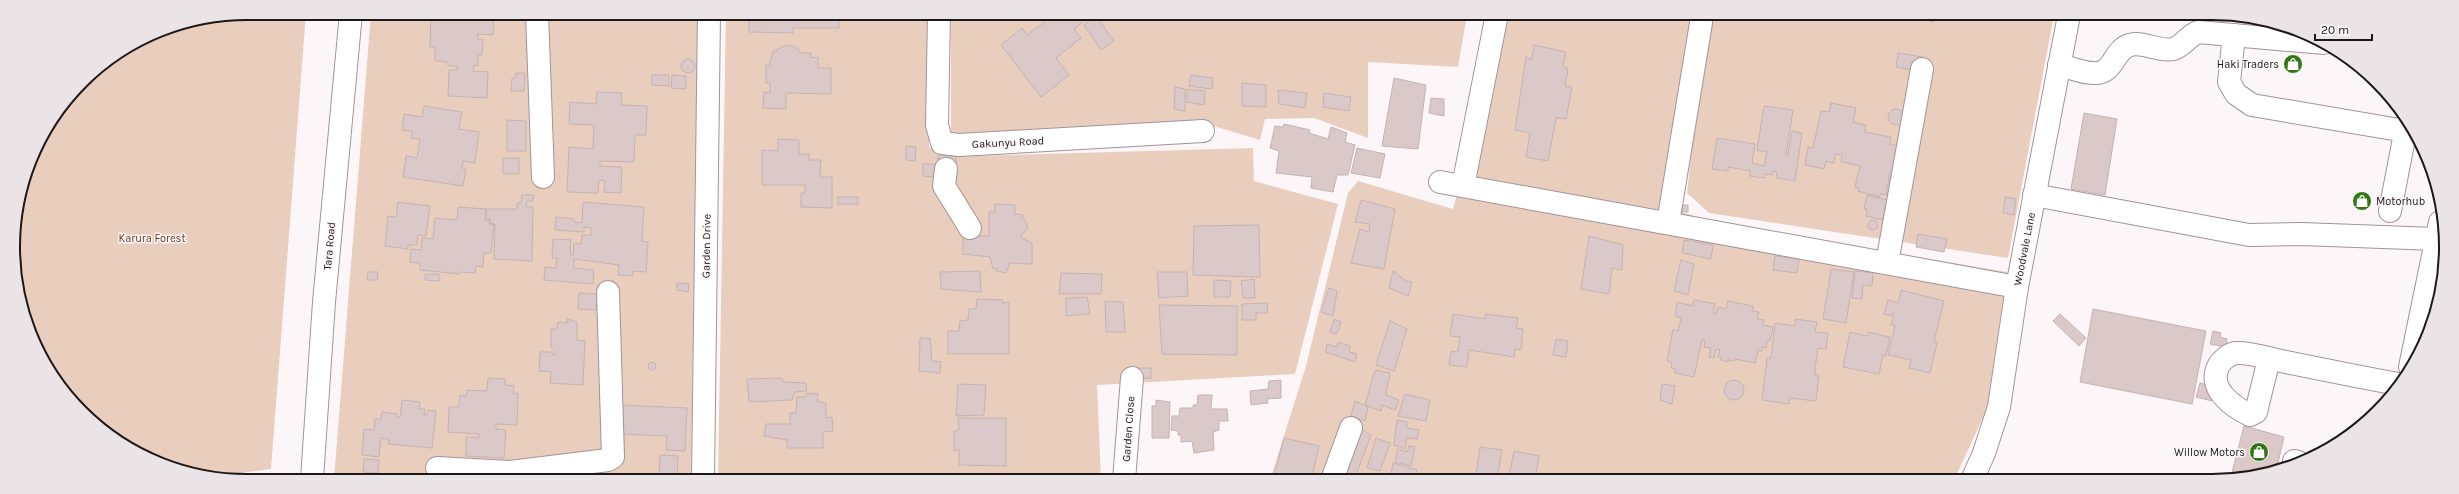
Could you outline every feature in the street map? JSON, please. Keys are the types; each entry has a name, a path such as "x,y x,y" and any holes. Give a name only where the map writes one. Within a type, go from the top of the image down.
{"main road":[{"name":"Tara Road","path":"312,474 324,302 349,20"},
{"path":"538,20 543,177"},
{"name":"Garden Drive","path":"703,474 708,20"},
{"path":"939,20 938,125 946,156 944,186 970,228"},
{"path":"1463,186 1496,20"},
{"name":"Woodvale Lane","path":"1975,474 1984,453 1999,406 2017,286 2068,20"},
{"path":"1668,223 1701,23"},
{"path":"2059,65 2096,73 2110,66 2122,48 2131,44 2172,49 2180,46 2189,36 2198,32 2309,42"},
{"path":"2234,35 2229,82 2236,94 2252,105 2406,129"},
{"path":"1887,263 1922,69"},
{"name":"Gakunyu Road","path":"946,156 959,145 1203,131"},
{"path":"2390,211 2407,131"},
{"path":"1440,182 2017,286"},
{"path":"2034,195 2249,234 2438,231 2413,353"},
{"path":"522,474 608,460 613,457 608,292"},
{"path":"2269,359 2393,383"},
{"name":"Garden Close","path":"1124,474 1132,378"},
{"path":"1334,474 1351,428"},
{"path":"437,468 492,474"}],"green space":[{"name":"Karura Forest","path":"232,20 305,20 271,469 232,474 203,470 174,462 133,444 97,418 76,397 58,373 43,347 28,306 24,291 20,262 20,232 22,217 24,203 32,174 50,133 76,97 97,76 133,50 147,43 188,28 203,24"},
{"path":"370,20 698,20 691,474 334,474"},
{"path":"726,20 929,20 929,148 975,156 1253,148 1254,181 1338,204 1295,374 1097,385 1101,474 718,474"},
{"path":"951,20 1466,20 1458,67 1368,62 1368,138 1314,118 1265,119 1260,140 1210,125 951,134"},
{"path":"1504,20 1694,20 1662,207 1731,226 2007,272 1987,409 1957,474 1272,474 1306,366 1348,193 1358,181 1453,209"},
{"path":"1706,20 2053,20 2008,258 1709,213 1687,193"}],"building":[{"path":"431,20 494,20 493,35 478,34 478,39 483,40 482,55 478,55 478,66 474,65 473,71 488,72 487,98 448,96 449,70 457,70 457,66 448,66 448,62 435,61 435,47 430,47"},
{"path":"749,20 839,20 839,28 793,28 793,33 749,32"},
{"path":"1047,20 1085,20 1074,29 1081,38 1056,58 1069,75 1041,97 1001,45 1022,28 1027,35"},
{"path":"1091,20 1099,20 1114,41 1101,50 1084,25"},
{"path":"786,45 794,46 802,53 811,53 811,57 818,58 818,68 831,68 831,94 786,93 786,109 763,108 764,92 770,93 770,83 766,83 766,65 769,65 773,52"},
{"path":"1534,45 1566,52 1563,66 1568,69 1565,86 1572,87 1566,119 1556,118 1548,161 1526,157 1530,133 1515,130 1526,57 1531,60"},
{"path":"1898,53 1922,57 1918,78 1913,70 1896,67"},
{"path":"685,59 691,59 695,63 695,69 691,73 685,73 681,69 681,63"},
{"path":"516,73 525,73 524,91 511,91 512,78 515,78"},
{"path":"652,75 669,75 669,86 652,85"},
{"path":"672,75 686,76 686,89 671,88"},
{"path":"1191,75 1213,78 1212,89 1189,86"},
{"path":"1394,78 1426,85 1418,149 1382,146"},
{"path":"1242,83 1266,85 1266,107 1242,106"},
{"path":"1175,87 1185,89 1185,111 1174,109"},
{"path":"1187,89 1205,91 1204,105 1187,102"},
{"path":"1278,90 1307,93 1305,108 1279,104"},
{"path":"597,92 622,93 621,105 647,106 646,135 635,135 634,162 600,161 600,166 622,167 621,193 604,192 605,181 599,180 598,193 567,192 569,147 593,149 594,125 569,124 570,102 596,104"},
{"path":"1324,93 1351,97 1349,111 1323,107"},
{"path":"1431,98 1444,99 1444,116 1429,113"},
{"path":"1831,103 1856,108 1853,122 1866,125 1865,132 1891,137 1890,144 1899,146 1899,174 1890,172 1886,195 1880,194 1880,197 1858,191 1859,188 1855,187 1860,166 1841,162 1842,155 1835,154 1834,163 1826,161 1824,169 1805,165 1808,147 1813,148 1821,111 1829,112"},
{"path":"424,106 462,112 459,129 479,132 475,163 463,161 462,168 466,169 463,186 403,177 406,156 417,158 420,139 411,138 412,131 402,130 404,114 422,117"},
{"path":"1764,106 1793,110 1786,155 1788,155 1792,131 1802,133 1795,181 1776,178 1777,172 1773,171 1772,175 1765,174 1764,178 1750,176 1750,171 1728,167 1728,171 1712,169 1717,138 1755,144 1752,163 1764,166 1767,152 1757,150"},
{"path":"1896,109 1903,114 1904,117 1899,124 1896,125 1889,120 1888,117 1893,110"},
{"path":"2084,113 2117,119 2105,195 2071,189"},
{"path":"507,120 526,121 526,151 507,151"},
{"path":"1284,124 1310,130 1309,133 1328,139 1331,127 1347,133 1345,142 1355,145 1348,175 1337,175 1333,192 1311,188 1312,177 1276,173 1279,151 1270,148 1275,126 1283,127"},
{"path":"778,139 799,140 799,154 809,154 809,160 821,160 820,177 832,177 832,208 801,207 801,193 805,193 805,185 762,185 762,150 778,151"},
{"path":"906,146 916,147 915,161 906,160"},
{"path":"1357,148 1385,154 1380,178 1351,173"},
{"path":"938,155 956,156 956,169 938,168"},
{"path":"503,158 519,158 519,174 503,174"},
{"path":"923,164 935,164 935,177 923,176"},
{"path":"522,195 534,195 533,201 527,201 526,207 533,207 532,261 494,259 495,224 490,223 490,219 486,219 486,209 517,209 517,203 521,203"},
{"path":"1867,195 1887,200 1883,220 1866,216 1867,209 1864,209"},
{"path":"838,197 858,197 858,204 838,204"},
{"path":"2005,197 2016,199 2014,215 2003,213"},
{"path":"1361,200 1395,209 1384,269 1351,263 1360,229 1369,232 1370,224 1355,222"},
{"path":"398,202 430,206 426,236 418,235 417,245 408,245 408,249 385,246 388,216 396,217"},
{"path":"583,202 644,207 642,241 648,242 646,272 633,271 633,276 618,275 619,265 574,259 574,268 594,270 593,284 544,280 545,267 556,268 557,258 552,258 553,239 571,240 570,254 573,255 574,243 581,244 582,235 591,235 591,228 584,227 584,232 555,230 556,217 574,219 574,222 582,223"},
{"path":"995,204 1015,205 1015,214 1023,215 1022,219 1025,220 1028,228 1020,237 1032,243 1032,264 1010,263 1006,273 996,271 997,268 993,269 990,257 963,254 963,236 989,236 989,212 995,212"},
{"path":"1682,205 1688,205 1688,212 1682,212"},
{"path":"458,207 486,209 485,220 490,220 489,224 494,225 491,253 484,253 483,267 476,266 475,273 460,272 460,274 420,270 420,263 410,262 411,249 421,250 422,238 433,239 435,218 457,220"},
{"path":"1871,220 1875,220 1877,221 1877,229 1871,230 1868,227 1868,223"},
{"path":"1259,225 1260,277 1193,275 1194,226"},
{"path":"1918,234 1947,239 1944,252 1916,247"},
{"path":"1589,236 1623,245 1622,270 1612,268 1609,294 1581,289"},
{"path":"1684,240 1713,245 1711,259 1682,253"},
{"path":"1775,256 1799,259 1797,273 1773,270"},
{"path":"1681,260 1694,264 1688,295 1674,291"},
{"path":"1831,269 1854,272 1846,323 1823,319"},
{"path":"980,271 981,292 941,289 940,272"},
{"path":"1393,271 1406,281 1412,282 1408,296 1389,288"},
{"path":"1855,271 1873,273 1872,286 1863,285 1862,299 1852,298"},
{"path":"368,272 378,272 377,280 367,280"},
{"path":"1157,272 1187,272 1188,296 1159,298"},
{"path":"1061,273 1102,274 1101,294 1059,294"},
{"path":"425,274 439,274 439,281 425,280"},
{"path":"1254,279 1255,298 1243,298 1241,281"},
{"path":"1214,280 1231,281 1230,297 1214,297"},
{"path":"677,283 689,284 688,292 677,290"},
{"path":"1329,288 1337,291 1333,316 1321,312"},
{"path":"1901,290 1944,301 1934,342 1937,343 1930,373 1909,368 1911,360 1888,355 1895,326 1891,325 1894,313 1892,313 1891,316 1884,314 1888,300 1898,303"},
{"path":"579,293 597,294 596,310 578,309"},
{"path":"1087,297 1090,314 1066,316 1066,298"},
{"path":"977,299 1003,300 1002,303 1009,302 1009,354 948,354 948,331 959,331 960,321 968,320 969,309 976,309"},
{"path":"1694,300 1715,304 1713,313 1716,314 1718,307 1726,309 1728,301 1753,306 1752,311 1759,312 1757,319 1764,320 1763,325 1773,327 1770,341 1767,341 1766,348 1762,347 1762,351 1758,350 1755,363 1735,359 1734,361 1728,360 1728,362 1721,360 1721,357 1718,357 1720,350 1716,349 1714,358 1709,357 1711,348 1704,347 1705,341 1702,340 1694,377 1675,373 1675,369 1671,368 1672,363 1667,361 1673,329 1678,331 1681,318 1675,316 1677,302 1693,306"},
{"path":"1105,301 1123,302 1125,332 1106,332"},
{"path":"1268,303 1267,313 1256,313 1256,320 1242,320 1242,304"},
{"path":"1159,305 1237,306 1237,355 1162,354"},
{"path":"2093,309 2206,331 2192,404 2080,382"},
{"path":"1453,314 1485,319 1486,314 1518,318 1516,328 1523,329 1521,350 1515,349 1514,357 1469,350 1467,367 1449,365 1451,351 1458,352 1460,337 1450,336"},
{"path":"2060,314 2086,338 2079,346 2053,321"},
{"path":"567,319 577,322 577,340 585,341 583,385 550,383 551,372 539,371 540,352 552,352 552,355 555,355 555,351 551,347 551,329 557,329 558,322 567,323"},
{"path":"1334,319 1341,322 1337,334 1330,332"},
{"path":"1795,319 1817,322 1815,332 1828,333 1826,349 1818,348 1815,368 1816,376 1819,376 1816,401 1790,398 1789,404 1762,400 1767,358 1771,358 1775,323 1795,326"},
{"path":"1390,321 1407,329 1394,371 1376,365"},
{"path":"2213,331 2221,333 2220,337 2227,339 2226,347 2210,344"},
{"path":"1850,332 1867,336 1868,332 1890,337 1886,356 1883,355 1879,374 1843,367"},
{"path":"920,338 930,338 932,361 941,362 940,373 919,371"},
{"path":"1556,339 1568,341 1566,357 1553,355"},
{"path":"1338,342 1350,346 1349,352 1357,354 1355,362 1326,352 1327,344 1337,347"},
{"path":"652,362 655,363 655,369 652,370 649,369 648,366 649,363"},
{"path":"1136,368 1151,368 1151,378 1137,379"},
{"path":"1375,370 1390,373 1386,395 1399,400 1395,410 1382,405 1381,411 1365,405"},
{"path":"488,378 505,379 505,385 514,386 513,393 518,394 517,425 496,424 496,429 506,430 504,458 466,456 466,437 479,438 479,434 448,432 449,407 459,407 460,395 466,396 467,390 487,391"},
{"path":"782,378 784,382 806,383 807,391 795,392 792,400 749,402 747,379"},
{"path":"1281,380 1281,398 1267,399 1268,403 1251,405 1250,391 1268,389 1269,381"},
{"path":"1734,380 1741,383 1744,390 1741,397 1734,400 1727,397 1724,390 1727,383"},
{"path":"2200,383 2215,387 2212,401 2196,397"},
{"path":"958,384 986,385 984,415 956,416"},
{"path":"1662,384 1675,386 1672,404 1660,400"},
{"path":"806,393 818,394 817,401 826,403 826,418 832,417 833,431 823,432 823,448 787,448 787,440 764,436 766,424 790,424 790,413 796,413 797,397 806,397"},
{"path":"1405,394 1430,400 1426,421 1398,416"},
{"path":"1198,395 1212,395 1211,409 1227,409 1228,421 1219,421 1219,430 1213,432 1214,450 1194,453 1192,441 1181,442 1181,435 1178,435 1178,431 1171,430 1172,416 1179,416 1180,408 1193,408 1193,405 1197,405"},
{"path":"402,400 420,402 419,409 425,409 424,415 427,415 428,410 436,411 432,448 388,444 389,439 381,438 379,457 362,455 364,429 374,430 375,419 381,419 382,412 397,414 397,417 400,417"},
{"path":"1156,400 1170,402 1169,438 1152,438 1152,406 1156,406"},
{"path":"1355,401 1368,407 1365,421 1351,416"},
{"path":"622,405 687,408 685,451 666,450 667,436 621,434"},
{"path":"958,418 1006,418 1006,466 959,465 959,449 954,451 954,431 959,430"},
{"path":"1397,420 1407,422 1407,428 1419,430 1417,439 1407,438 1405,449 1394,445"},
{"name":"Willow Motors","path":"2244,426 2284,437 2278,464 2256,470 2232,473"},
{"path":"1357,427 1371,435 1356,474 1345,474"},
{"path":"1284,438 1319,446 1312,474 1275,474"},
{"path":"1376,438 1390,443 1380,471 1367,468"},
{"path":"1409,446 1415,447 1411,466 1395,462 1398,449 1407,452"},
{"path":"1480,447 1502,450 1498,474 1476,474"},
{"path":"1514,451 1539,456 1536,474 1510,474"},
{"path":"660,455 678,456 677,474 659,474"},
{"path":"364,459 379,460 378,473 363,472"},
{"path":"1393,463 1417,470 1416,474 1391,474"}],"place":[{"name":"Haki Traders","path":"2293,64"},
{"name":"Motorhub","path":"2362,201"},
{"name":"Willow Motors","path":"2259,452"}]}
